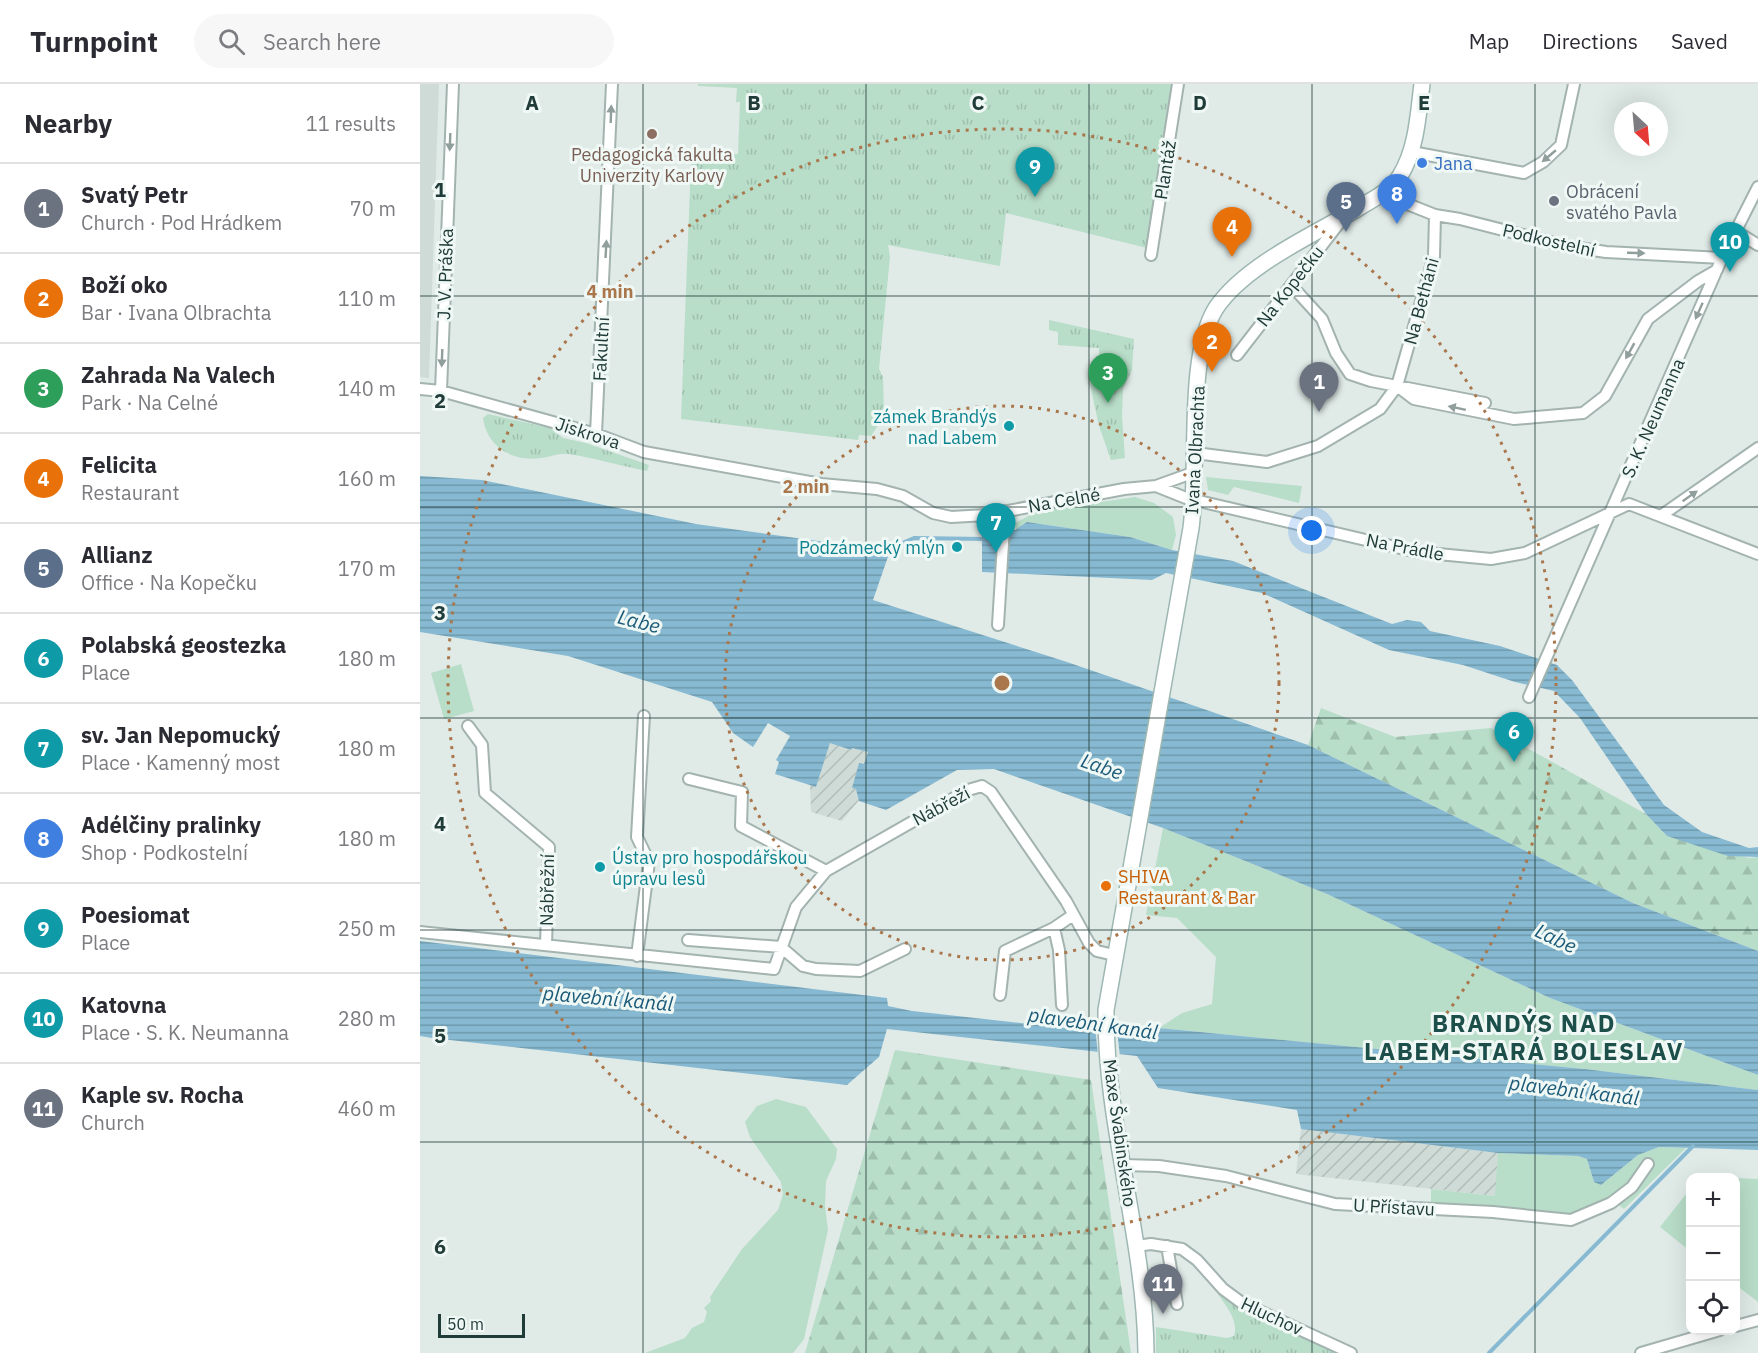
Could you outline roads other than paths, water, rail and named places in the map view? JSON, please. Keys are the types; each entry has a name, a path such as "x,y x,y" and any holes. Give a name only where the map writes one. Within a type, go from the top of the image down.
{"main road":[{"name":"Ivana Olbrachta","path":"1127,877 1189,542 1195,499 1199,357 1208,326 1217,308 1229,293 1270,260 1382,194 1399,178 1412,152 1422,84"},
{"name":"Maxe Švabinského","path":"1127,877 1106,1019 1110,1070 1144,1309 1146,1353"}],"street":[{"name":"J. V. Práška","path":"441,391 453,84"},
{"name":"Fakultní","path":"596,434 612,84"},
{"name":"Plantáž","path":"1151,255 1178,84"},
{"path":"1412,152 1524,173 1543,162 1561,145 1574,84"},
{"name":"S. K. Neumanna","path":"1529,697 1722,258 1758,187"},
{"name":"Podkostelní","path":"1382,194 1435,215 1460,219 1566,246 1606,252 1722,258"},
{"name":"Na Betháni","path":"1397,386 1434,256 1435,215"},
{"name":"Na Kopečku","path":"1236,355 1344,217"},
{"path":"1737,232 1758,245"},
{"path":"1397,386 1414,399 1514,419 1583,413 1605,396 1648,319 1698,281 1717,270"},
{"path":"1291,285 1322,319 1336,353 1350,374 1397,386 1485,403"},
{"path":"1195,453 1268,462 1318,446 1380,409 1397,386"},
{"name":"Jiskrova","path":"420,388 441,391 596,434 644,452 757,474"},
{"path":"1662,515 1758,448"},
{"name":"Na Celné","path":"757,474 884,491 903,496 933,513 951,517 1005,511 1124,489 1156,486 1195,472"},
{"name":"Na Prádle","path":"1156,486 1186,498 1417,552 1491,559 1525,553 1629,504 1758,554"},
{"path":"998,625 1005,511"},
{"path":"637,956 649,862 637,837 644,716"},
{"name":"Nábřežní","path":"468,726 482,745 485,793 549,847 546,945"},
{"path":"689,779 742,792 741,826 826,871"},
{"name":"Nábřeží","path":"420,932 774,969 796,907 826,871 968,790 981,786 991,792 1093,948 1114,955"},
{"path":"1000,995 1005,951 1054,928 1073,915"},
{"path":"1054,928 1059,950 1062,1005"},
{"path":"688,940 781,947 803,966 816,969 860,971 905,949"},
{"name":"U Přístavu","path":"1123,1165 1159,1166 1226,1176 1335,1204 1493,1212 1571,1220 1618,1198 1632,1187 1648,1164"},
{"name":"Hluchov","path":"1136,1246 1151,1244 1182,1249 1197,1260 1222,1289 1242,1303 1351,1353"},
{"path":"1167,1246 1177,1304"},
{"path":"1740,1325 1758,1320"},
{"path":"1641,1353 1703,1335"}],"water":[{"name":"Labe","path":"420,476 482,480 696,524 890,551 873,600 1067,662 1308,745 1633,903 1758,951 1758,1075 1550,998 1327,894 1163,828 994,769 957,770 886,810 859,801 856,789 852,788 859,763 864,764 868,752 852,748 851,750 830,743 816,787 775,774 779,762 776,760 790,736 768,723 753,747 733,733 712,702 568,656 420,632"},
{"path":"1027,522 1130,537 1172,550 1233,561 1392,624 1407,620 1421,622 1430,631 1500,646 1557,665 1572,680 1664,805 1702,832 1749,848 1758,847 1758,857 1728,856 1667,836 1646,814 1580,718 1554,691 1515,682 1463,665 1389,650 1262,593 1166,573 1152,580 982,572 982,527 1015,530"},
{"name":"plavební kanál","path":"420,941 887,998 888,1006 912,1011 1138,1036 1159,1028 1585,1069 1758,1090 1758,1150 1659,1147 1638,1155 1601,1185 1594,1182 1587,1159 1578,1156 1498,1153 1301,1129 1297,1110 1158,1088 1137,1056 887,1029 879,1057 847,1085 432,1038 420,1036"}],"waterway":[{"path":"879,553 914,538 985,539"},
{"path":"1489,1353 1693,1146"}],"place":[{"name":"Pedagogická fakulta Univerzity Karlovy","path":"652,134"},
{"name":"Jana","path":"1422,163"},
{"name":"Poesiomat","path":"1035,197"},
{"name":"Obrácení svatého Pavla","path":"1554,201"},
{"name":"Adélčiny pralinky","path":"1397,224"},
{"name":"Allianz","path":"1346,232"},
{"name":"Felicita","path":"1232,257"},
{"name":"Katovna","path":"1730,272"},
{"name":"Boží oko","path":"1212,372"},
{"name":"Zahrada Na Valech","path":"1108,403"},
{"name":"Svatý Petr","path":"1319,412"},
{"name":"zámek Brandýs nad Labem","path":"1009,426"},
{"name":"Podzámecký mlýn","path":"957,547"},
{"name":"sv. Jan Nepomucký","path":"996,553"},
{"name":"Polabská geostezka","path":"1514,762"},
{"name":"Ústav pro hospodářskou úpravu lesů","path":"600,867"},
{"name":"SHIVA Restaurant & Bar","path":"1106,886"},
{"name":"Kaple sv. Rocha","path":"1163,1314"}],"district":[{"name":"BRANDÝS NAD LABEM-STARÁ BOLESLAV","path":"1524,1037"}]}
